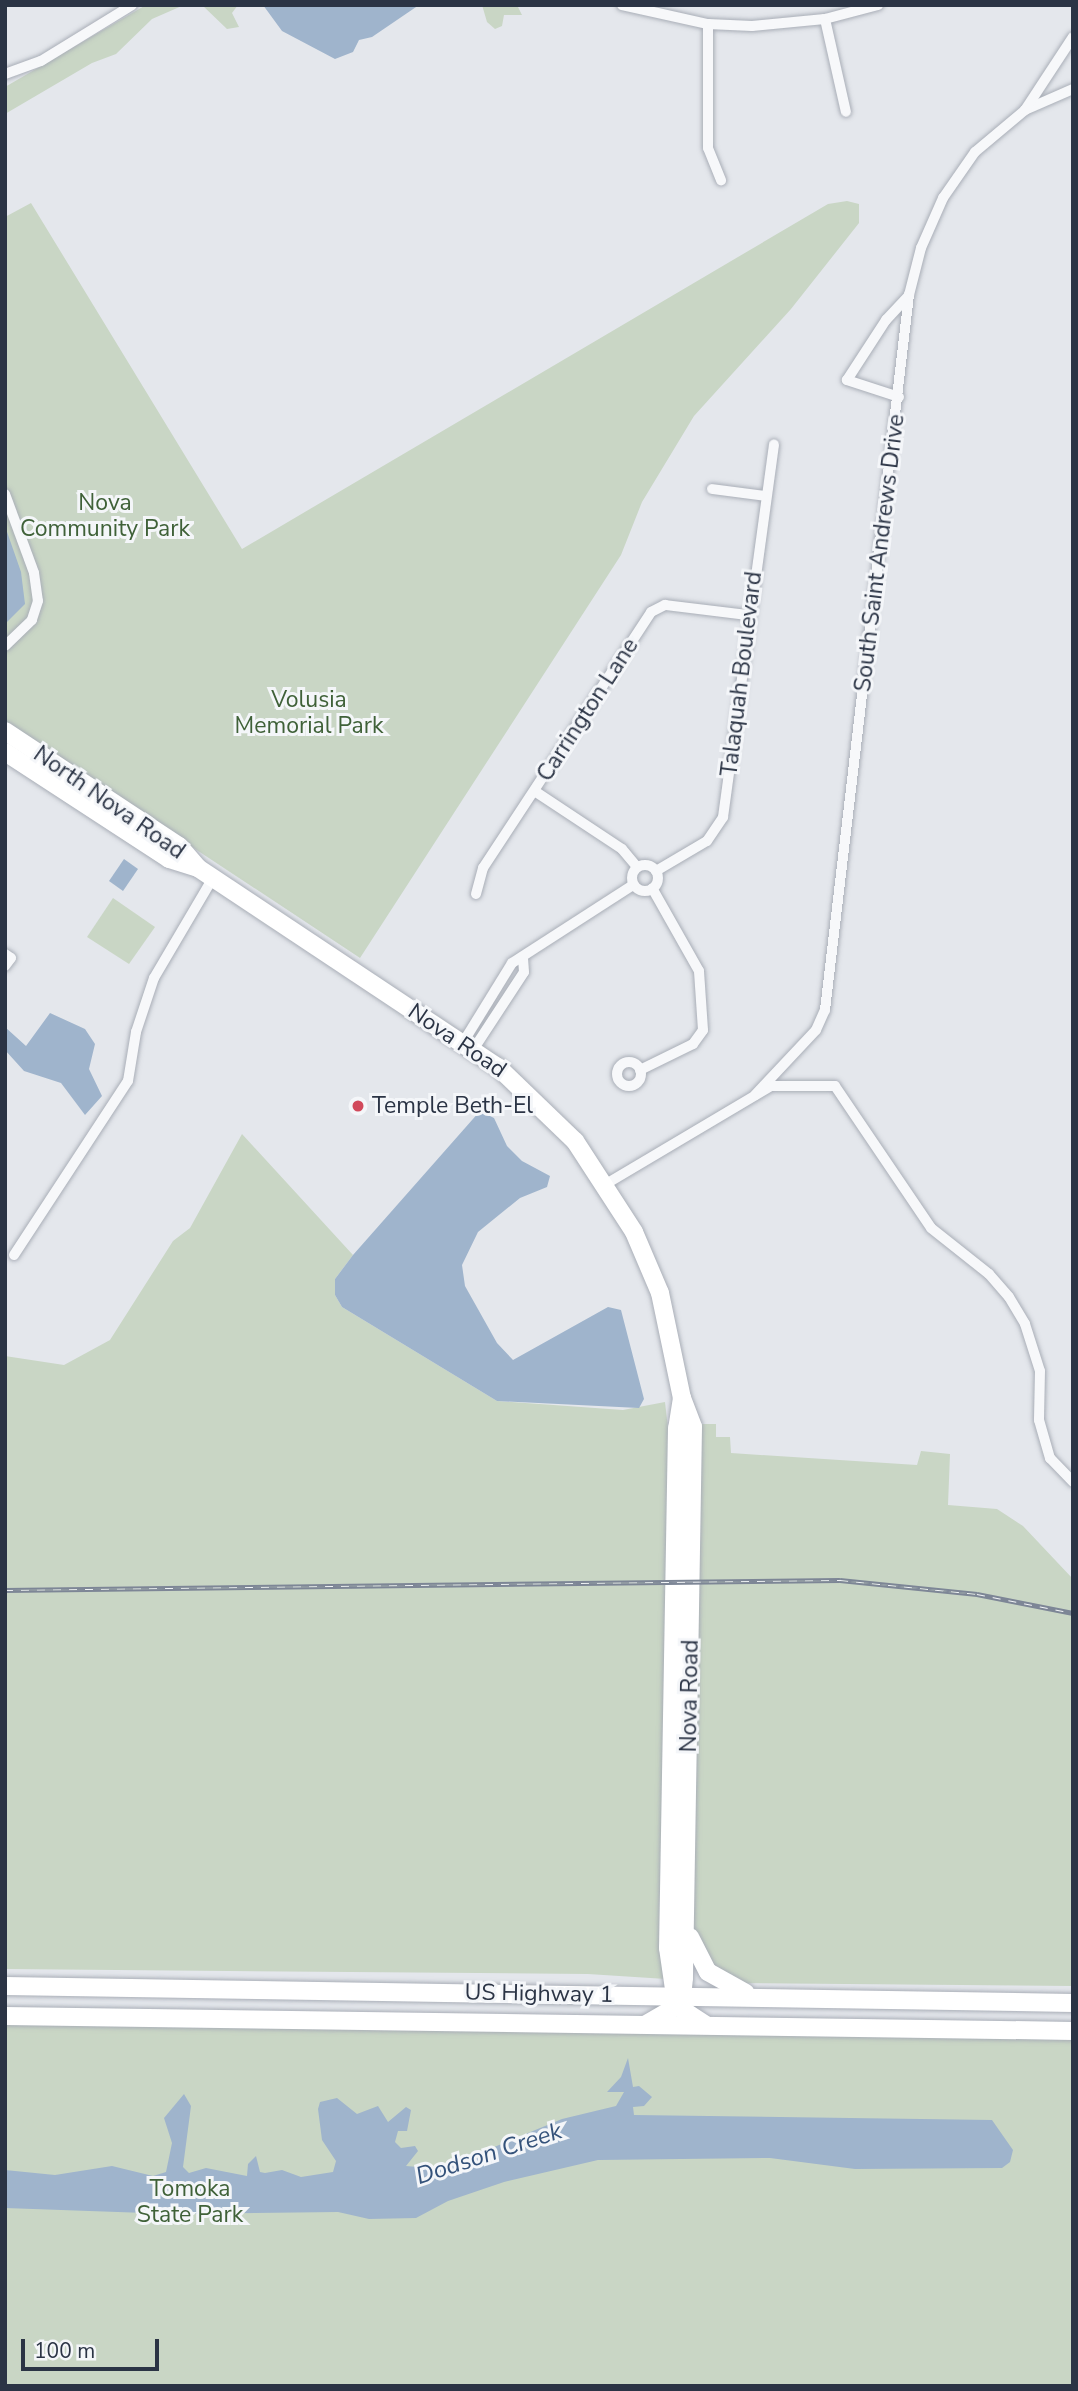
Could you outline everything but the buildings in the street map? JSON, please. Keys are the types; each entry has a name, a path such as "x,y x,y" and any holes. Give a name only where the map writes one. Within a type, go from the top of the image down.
{"main road":[{"name":"North Nova Road","path":"5,731 179,846 198,868"},
{"name":"North Nova Road","path":"5,752 169,859 198,868"},
{"name":"Nova Road","path":"198,868 468,1047 549,1113 606,1184 634,1232 660,1293 682,1398 693,1427 694,1452 687,1926 678,1998"},
{"name":"Nova Road","path":"678,1998 668,1934 677,1428 682,1398"},
{"path":"687,1926 699,1961 708,1972 756,1997"},
{"name":"US Highway 1","path":"5,1986 1073,2003"},
{"path":"646,2024 678,1998 706,2025"},
{"name":"US Highway 1","path":"5,2016 1073,2031"}],"street":[{"path":"5,74 41,61 132,5"},
{"path":"622,5 708,24 752,26 825,19 878,5"},
{"path":"825,19 846,112"},
{"path":"708,24 708,148 720,180"},
{"name":"South Saint Andrews Drive","path":"755,1095 816,1030 825,1010 909,295 921,248 943,198 975,152 1025,110 1073,37"},
{"path":"1025,110 1073,89"},
{"path":"899,397 847,380 886,320 909,295"},
{"name":"Talaquah Boulevard","path":"656,871 707,841 723,817 748,615 774,444"},
{"path":"712,489 766,496"},
{"path":"5,494 31,562 38,601 34,617 5,646"},
{"name":"Carrington Lane","path":"476,894 483,868 536,792 651,612 665,605 748,615"},
{"path":"536,792 622,849 637,867"},
{"path":"633,885 642,891 652,888 657,882 656,871 645,864 637,867"},
{"path":"468,1047 489,996 512,963 523,959 549,935 633,885 637,867"},
{"path":"14,1255 128,1082 135,1032 154,978 213,878"},
{"path":"640,1070 693,1044 703,1030 699,971 652,888"},
{"path":"5,954 11,958 5,966"},
{"path":"468,1047 502,1005 524,972 523,959"},
{"path":"489,996 502,1005"},
{"path":"606,1184 771,1086 835,1086 931,1228 989,1274 1009,1297 1025,1324 1040,1371 1039,1420 1049,1458 1073,1482"}],"green space":[{"path":"146,5 184,5 152,19 116,54 92,63 5,114 5,87"},
{"path":"202,5 238,5 232,13 239,27 227,29"},
{"path":"482,5 517,5 522,15 504,15 502,26 495,29 487,22"},
{"path":"847,201 859,204 859,223 791,309 694,416 642,502 621,555 360,958 5,723 5,217 31,203 242,549 828,204"},
{"path":"113,898 155,927 129,964 87,937"},
{"path":"242,1134 353,1255 335,1279 335,1295 342,1307 497,1401 623,1410 665,1402 672,1464 666,1979 588,1974 5,1969 5,1356 64,1365 110,1340 173,1241 190,1228"},
{"path":"699,1424 716,1424 716,1437 730,1437 731,1453 917,1465 921,1451 950,1454 948,1505 997,1509 1023,1526 1073,1579 1073,1986 733,1983 703,1958 692,1926"},
{"name":"Tomoka State Park","path":"5,2016 1073,2031 1073,2386 5,2386"}],"water":[{"path":"263,5 419,5 372,37 359,40 353,52 335,59 282,31"},
{"path":"5,526 21,572 25,604 5,624"},
{"path":"124,859 138,869 123,891 109,881"},
{"path":"50,1013 85,1029 95,1044 89,1069 102,1096 85,1115 61,1083 24,1071 5,1050 5,1027 26,1046"},
{"path":"480,1111 494,1118 507,1146 522,1161 550,1176 547,1187 520,1198 478,1232 462,1265 465,1286 497,1343 513,1360 608,1307 621,1310 644,1399 639,1408 497,1401 342,1307 335,1295 335,1279 353,1255"},
{"name":"Dodson Creek","path":"628,2058 633,2087 639,2086 652,2097 644,2106 633,2107 634,2115 992,2120 1013,2150 1010,2162 1002,2168 855,2169 770,2158 598,2160 504,2182 448,2201 416,2218 369,2219 338,2212 174,2214 5,2208 5,2170 55,2175 112,2166 153,2176 166,2172 172,2143 164,2118 184,2094 191,2106 183,2167 189,2173 206,2168 247,2176 248,2164 256,2156 260,2172 282,2170 301,2177 333,2172 336,2161 322,2140 318,2109 320,2102 337,2098 357,2114 378,2106 388,2122 406,2107 411,2110 407,2131 398,2131 395,2142 401,2148 415,2146 418,2151 406,2166 441,2169 562,2119 616,2106 624,2092 607,2092 621,2077"}],"railway":[{"path":"5,1590 840,1580 977,1594 1073,1613"}],"place":[{"name":"Temple Beth-El","path":"358,1106"}],"park label":[{"name":"Nova Community Park","path":"105,516"},
{"name":"Volusia Memorial Park","path":"309,713"}]}
